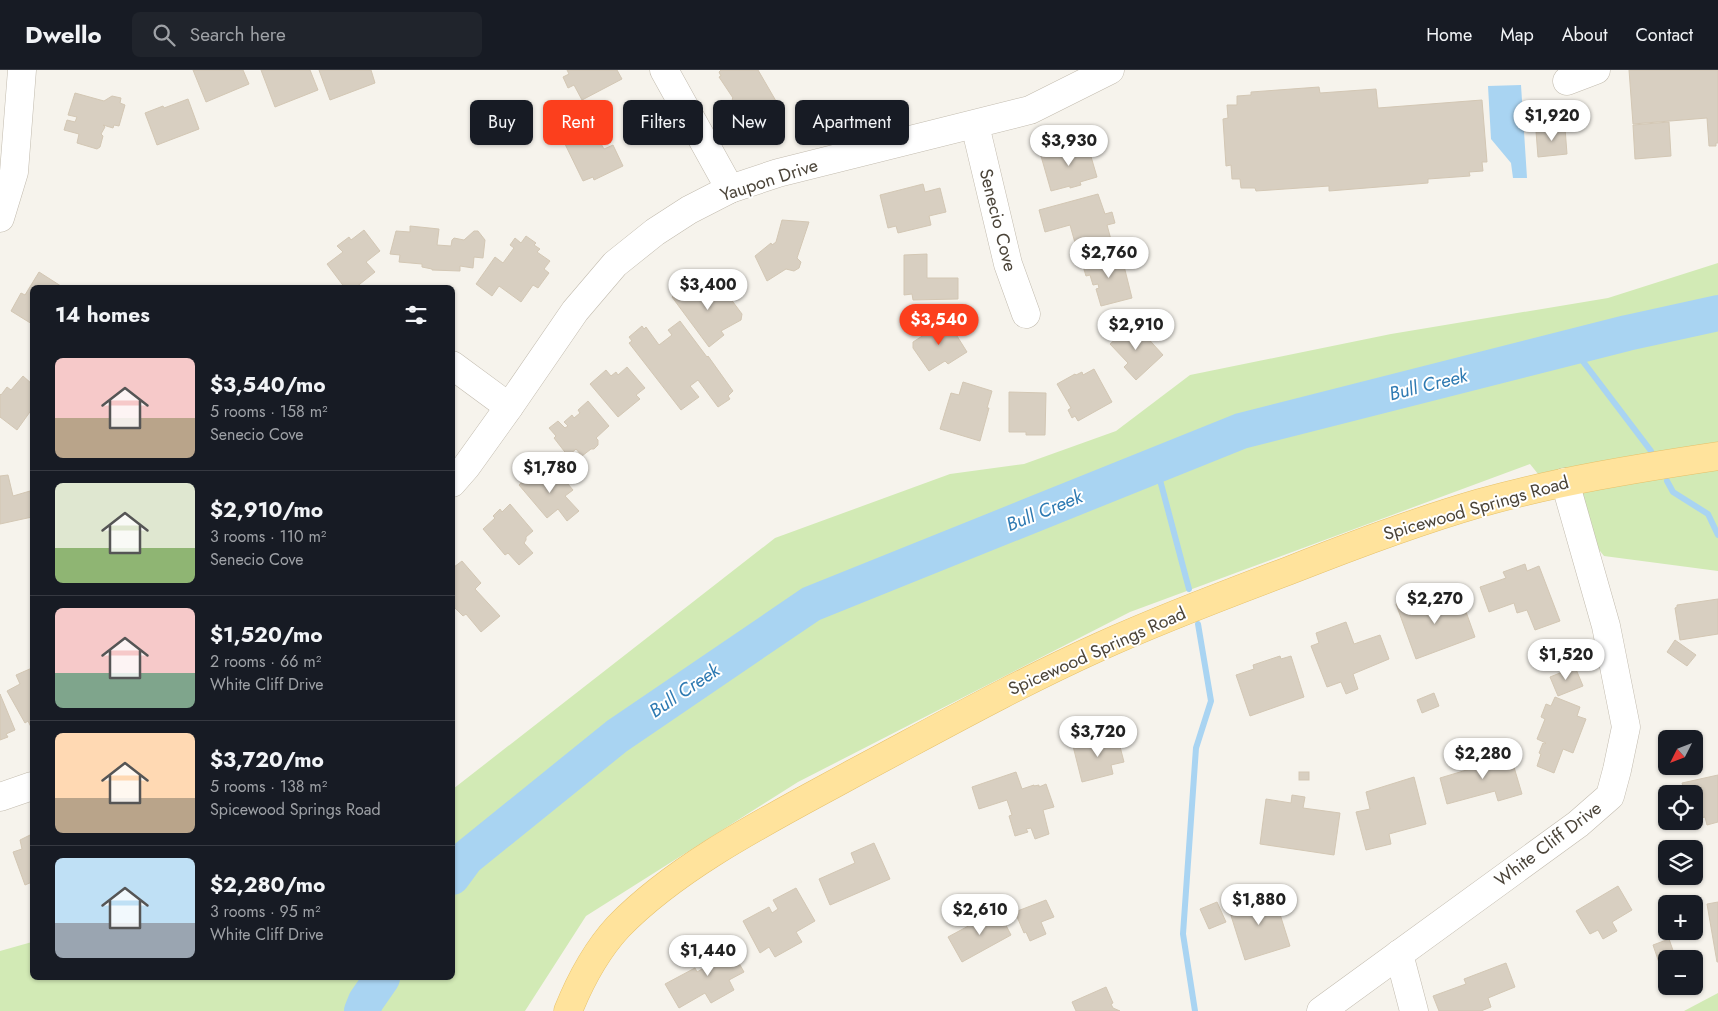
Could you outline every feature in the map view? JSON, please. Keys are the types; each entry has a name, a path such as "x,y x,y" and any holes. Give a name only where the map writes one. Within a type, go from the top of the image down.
{"main road":[{"name":"Spicewood Springs Road","path":"568,1011 598,952 617,928 660,890 718,850 802,802 987,702 1110,642 1198,605 1387,532 1480,503 1565,482 1718,456"}],"street":[{"path":"0,218 14,172 22,70"},
{"path":"664,70 730,189"},
{"name":"Yaupon Drive","path":"455,480 509,407 575,310 615,264 655,232 682,214 730,189 778,173 1030,110 1110,70"},
{"path":"1567,81 1596,70"},
{"name":"Senecio Cove","path":"975,125 1008,264 1026,314"},
{"path":"455,367 509,407"},
{"name":"White Cliff Drive","path":"1321,1011 1578,824 1610,796 1626,727 1606,626 1565,482"},
{"path":"0,797 30,787"},
{"path":"1399,954 1414,1011"}],"green space":[{"path":"1718,263 1718,571 1604,556 1530,464 1130,612 798,782 586,916 525,1011 0,1011 0,951 30,943 30,980 455,980 455,787 775,538 950,474 1024,464 1116,431 1190,375 1391,334 1608,298"},
{"path":"1718,993 1718,1011 1684,1011"}],"water":[{"path":"1521,85 1527,178 1513,178 1511,163 1491,139 1488,86"}],"building":[{"path":"193,70 243,70 249,84 206,102"},
{"path":"261,70 310,70 318,90 275,107"},
{"path":"319,70 371,70 375,83 330,100"},
{"path":"567,70 617,70 622,79 582,100 574,85 568,88 563,77 569,74"},
{"path":"721,70 758,70 775,100 733,100 719,77 721,76 719,72"},
{"path":"1629,70 1718,70 1718,143 1716,143 1716,146 1709,146 1707,118 1633,124"},
{"path":"1319,87 1320,93 1376,89 1378,108 1482,100 1487,162 1482,162 1483,171 1469,172 1470,176 1428,179 1428,183 1329,191 1329,186 1256,191 1255,188 1241,188 1240,179 1232,179 1231,165 1226,166 1223,119 1228,118 1227,105 1237,105 1237,96 1251,95 1251,92"},
{"path":"75,93 104,101 112,96 121,98 120,103 125,105 119,126 114,125 113,128 103,125 105,127 101,134 103,136 100,147 97,149 77,143 79,134 64,130 67,120 75,122 77,117 68,115"},
{"path":"188,99 199,129 157,145 145,113"},
{"path":"1669,122 1671,156 1635,159 1633,125"},
{"path":"1565,128 1567,154 1538,157 1536,131"},
{"path":"1087,143 1097,177 1080,182 1081,185 1051,191 1041,156"},
{"path":"565,145 602,145 604,149 613,145 623,166 594,180 593,177 583,181"},
{"path":"923,184 925,192 940,188 946,212 929,216 931,225 898,233 896,226 888,228 880,195"},
{"path":"1098,194 1105,214 1112,212 1115,223 1107,225 1113,247 1079,257 1070,225 1045,232 1039,210"},
{"path":"782,220 809,222 797,258 801,262 799,268 794,271 786,269 767,281 755,256 771,243 772,245 776,242"},
{"path":"410,226 439,229 437,245 451,246 454,238 464,240 474,231 478,231 485,240 483,258 474,257 473,268 460,266 460,271 432,270 422,267 422,264 399,262 400,255 390,254 396,231 410,232"},
{"path":"364,230 380,251 366,262 375,272 359,285 343,285 327,264 343,252 337,246 349,237 351,240"},
{"path":"526,236 536,243 534,245 540,249 537,252 550,261 544,269 549,273 538,288 533,285 521,302 499,286 492,296 476,284 495,257 503,263 514,248 510,245 515,238 521,243"},
{"path":"927,254 927,278 958,278 958,299 913,300 912,294 904,295 904,255"},
{"path":"1121,254 1132,298 1101,306 1096,289 1099,288 1098,284 1093,285 1090,275 1086,276 1083,266 1088,265 1087,262"},
{"path":"39,272 59,285 31,285"},
{"path":"691,282 700,295 707,289 711,293 721,286 742,314 741,320 721,331 724,335 709,347 672,297 674,295 672,293"},
{"path":"30,287 30,323 11,311 21,293 25,295"},
{"path":"947,320 967,352 948,364 945,361 929,371 913,348 913,342"},
{"path":"680,321 733,391 728,396 730,399 718,407 698,380 690,386 699,397 681,410 629,343 632,341 629,337 642,326 644,329 646,327 659,345 672,335 668,330"},
{"path":"1134,323 1163,355 1136,380 1124,367 1128,363 1110,344"},
{"path":"627,367 645,388 636,395 640,399 618,417 590,384 606,370 611,376 616,372 618,375"},
{"path":"1094,369 1112,402 1078,421 1075,416 1072,418 1068,410 1071,408 1057,384 1075,374 1082,372 1083,375"},
{"path":"23,376 30,382 30,412 17,430 0,417 0,394 7,387 11,390"},
{"path":"963,382 992,391 980,441 940,429 951,393 959,395"},
{"path":"1009,392 1046,393 1045,435 1026,435 1026,432 1009,432"},
{"path":"588,401 609,426 596,438 598,445 594,449 591,449 582,456 576,449 568,456 549,428 558,421 565,428 568,426 564,422 572,415 574,418 580,413 578,410"},
{"path":"555,469 573,490 565,496 579,511 567,521 558,509 547,518 519,485 534,472 538,476 543,471 547,475"},
{"path":"8,475 13,496 30,491 30,517 0,524 0,476"},
{"path":"510,504 533,531 526,537 524,543 533,553 519,565 508,553 505,555 483,529 495,518 493,516 500,509 502,512"},
{"path":"462,561 481,583 475,589 500,616 481,632 466,614 463,616 455,608 455,566"},
{"path":"1525,564 1527,571 1539,566 1560,621 1535,630 1527,610 1517,613 1514,603 1489,612 1480,587 1506,578 1503,572"},
{"path":"1419,595 1427,616 1443,610 1440,602 1460,595 1475,637 1416,659 1396,604"},
{"path":"1718,599 1718,634 1680,640 1675,608 1677,605"},
{"path":"1346,622 1354,644 1380,635 1389,659 1353,674 1358,689 1346,694 1341,682 1327,687 1311,646 1319,643 1316,633"},
{"path":"1675,640 1696,655 1687,666 1667,652"},
{"path":"1280,656 1281,659 1291,656 1304,697 1250,716 1236,675 1254,669 1253,665"},
{"path":"1575,667 1583,686 1558,696 1550,677"},
{"path":"30,669 30,725 28,721 25,723 7,691 20,684 16,675"},
{"path":"1434,693 1439,706 1422,713 1417,700"},
{"path":"0,694 15,730 6,734 8,737 0,740"},
{"path":"1555,697 1580,707 1577,716 1586,719 1573,753 1563,749 1554,773 1537,766 1541,754 1539,753 1543,743 1546,743 1537,739 1545,719 1541,717 1546,704 1551,706"},
{"path":"1117,735 1124,762 1111,765 1113,774 1082,782 1073,746"},
{"path":"1487,754 1489,762 1511,757 1522,794 1498,801 1495,791 1447,804 1440,778 1470,769 1467,760"},
{"path":"1016,772 1022,789 1034,785 1039,785 1039,787 1046,784 1054,807 1043,810 1049,834 1035,839 1031,828 1026,829 1028,832 1015,836 1009,816 1012,815 1007,800 979,809 972,787"},
{"path":"1299,772 1309,772 1309,780 1299,780"},
{"path":"1718,775 1718,822 1707,825 1705,817 1703,818 1703,785 1683,785 1682,783"},
{"path":"1414,777 1426,824 1389,834 1391,844 1366,850 1356,812 1370,809 1366,792"},
{"path":"1292,795 1305,797 1303,808 1340,813 1334,855 1260,844 1266,799 1291,803"},
{"path":"30,835 30,883 25,885 13,852 22,849 20,840"},
{"path":"874,843 890,879 830,905 819,879 855,863 851,853"},
{"path":"1618,886 1632,910 1612,922 1617,931 1603,939 1598,930 1590,934 1576,911"},
{"path":"796,888 815,921 796,932 802,942 775,957 769,947 760,953 743,921 769,907 772,913 778,909 773,900"},
{"path":"1273,892 1290,946 1245,960 1228,906"},
{"path":"1046,900 1054,917 1041,922 1046,934 1030,941 1026,932 1024,933 1015,912"},
{"path":"1217,902 1226,922 1209,929 1200,909"},
{"path":"1718,902 1718,962 1717,962 1707,904"},
{"path":"998,910 1011,935 962,962 948,937"},
{"path":"725,939 744,972 729,980 734,990 711,1003 705,993 679,1008 665,984 695,968 697,972 711,964 703,951"},
{"path":"1669,940 1673,950 1658,950 1658,960 1653,945"},
{"path":"1506,963 1515,987 1488,998 1491,1007 1481,1011 1439,1011 1433,996 1466,984 1464,979"},
{"path":"1106,987 1113,1003 1111,1004 1113,1008 1120,1011 1076,1011 1072,1002"}],"waterway":[{"name":"Bull Creek","path":"455,873 466,858 617,736 811,604 1241,431 1627,333 1718,313"},
{"path":"1572,347 1651,451"},
{"path":"1156,465 1189,589"},
{"path":"1667,481 1673,492 1708,514 1718,535"},
{"path":"1195,1011 1183,934 1196,748 1211,701 1198,624"},
{"name":"Bull Creek","path":"362,1011 366,1001 381,980"}]}
